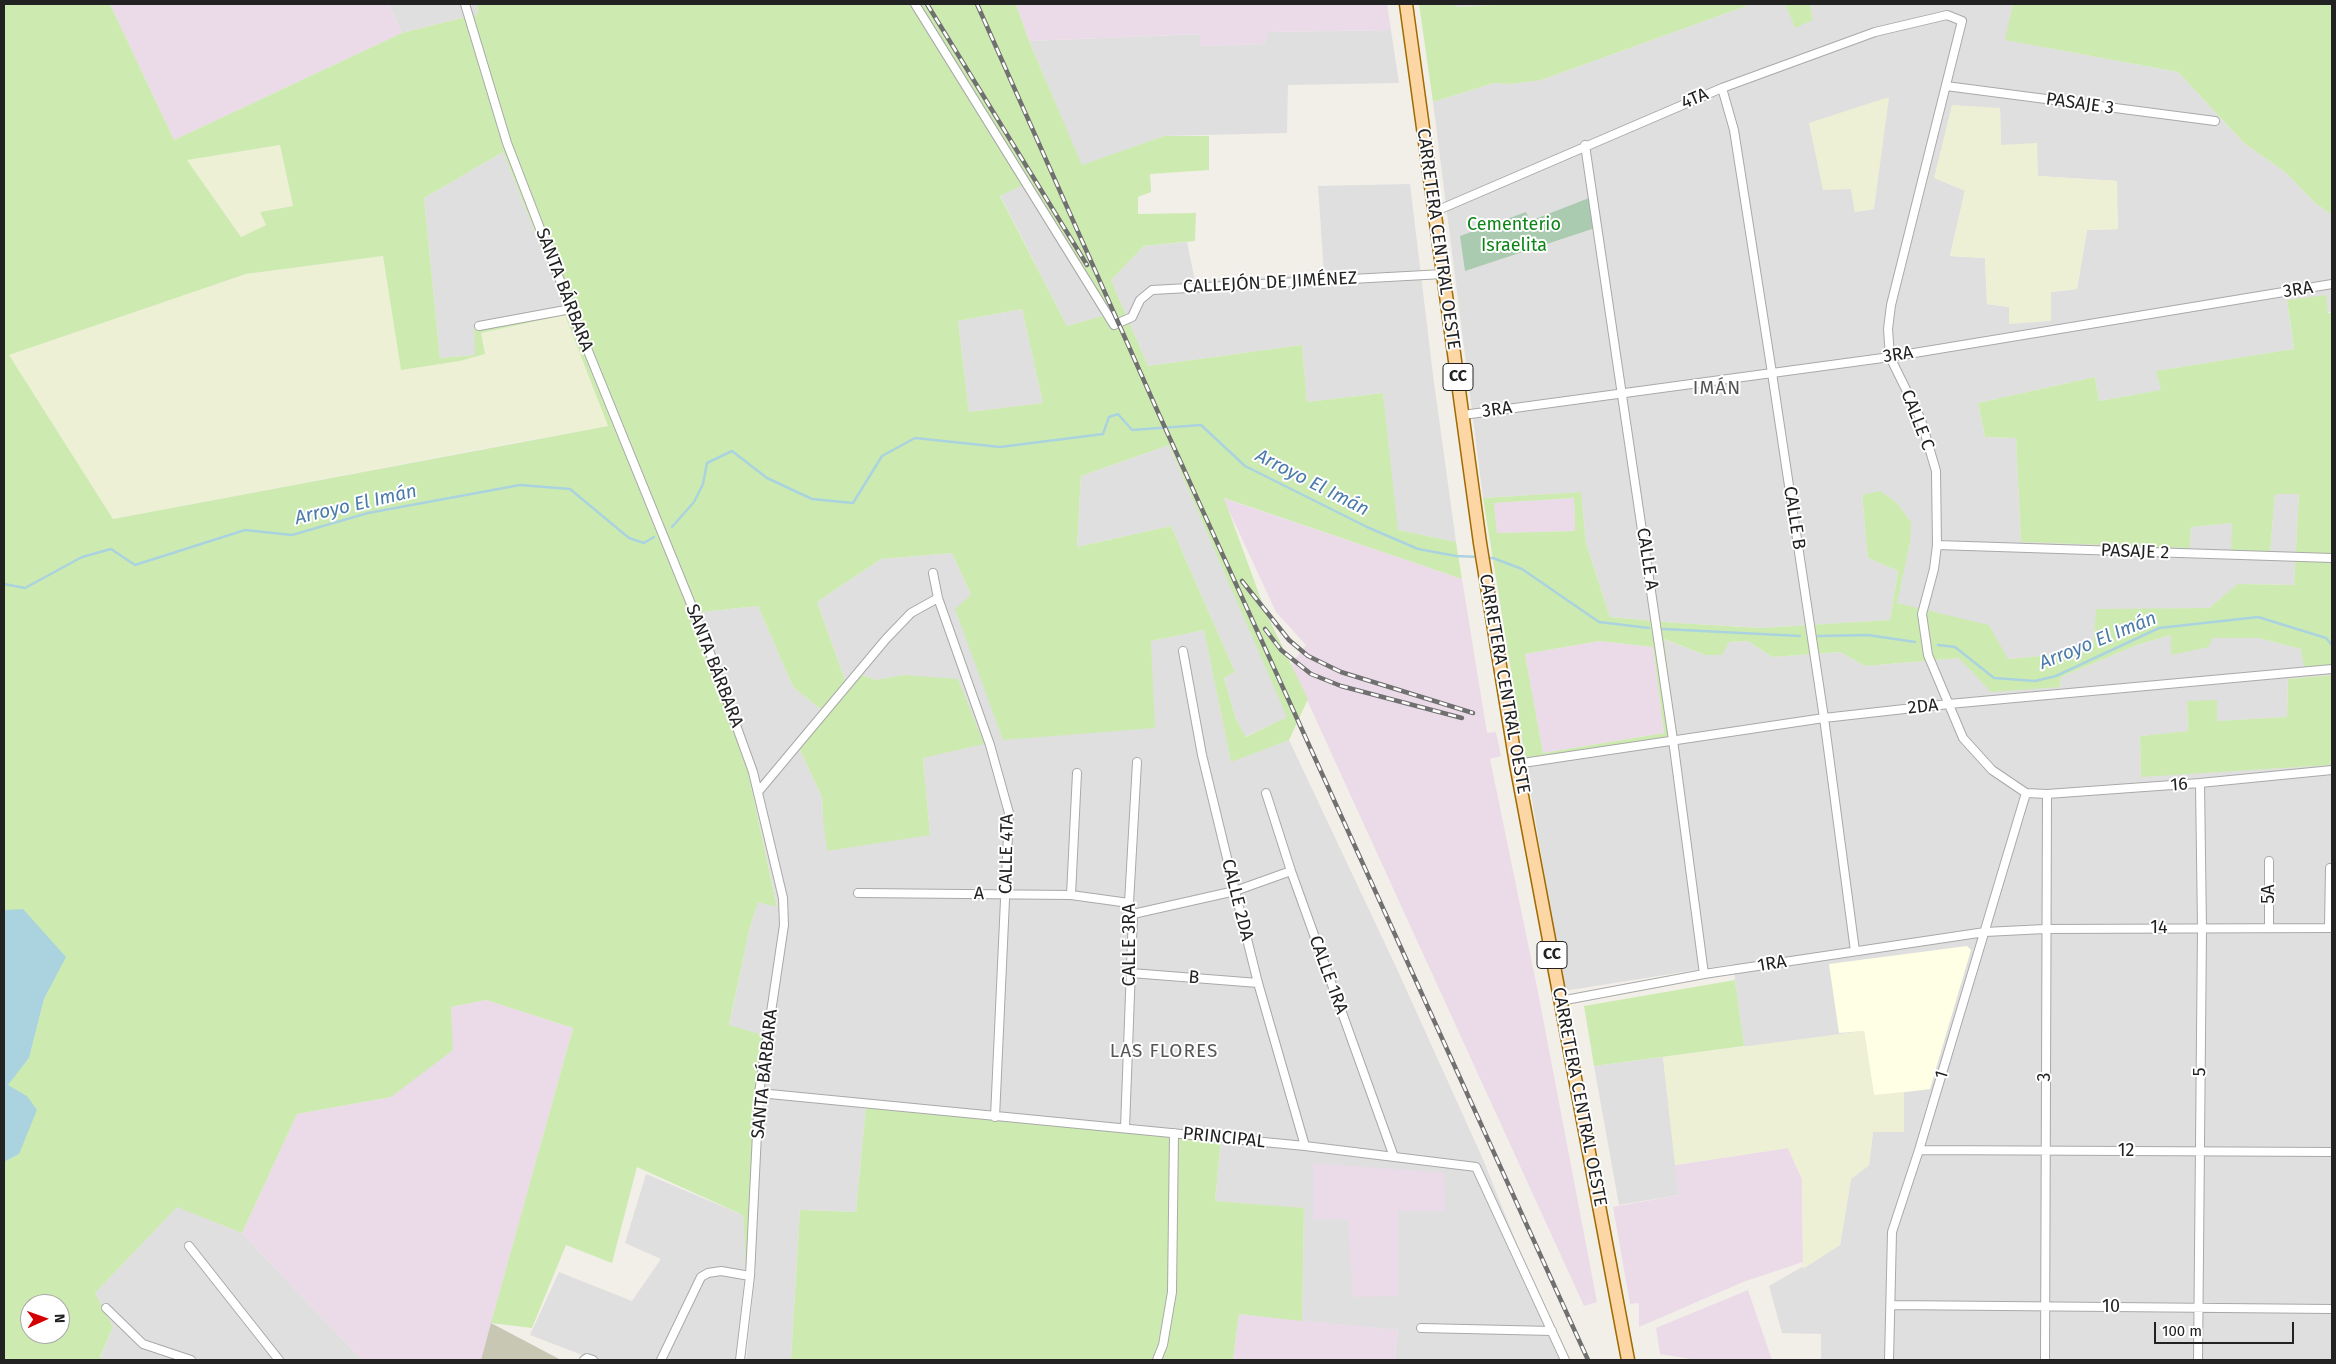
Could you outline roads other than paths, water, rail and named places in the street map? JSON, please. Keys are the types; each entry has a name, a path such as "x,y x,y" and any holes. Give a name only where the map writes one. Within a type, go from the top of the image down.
{"main road":[{"name":"CARRETERA CENTRAL OESTE","path":"1406,4 1436,211 1480,543 1516,764 1628,1360"}],"street":[{"name":"SANTA BÁRBARA","path":"465,4 507,143 571,309 702,631 753,772 783,898 784,924 759,1093 750,1276 740,1360"},
{"name":"CALLEJÓN DE JIMÉNEZ","path":"915,4 1114,325 1132,317 1140,300 1152,290 1443,274"},
{"name":"4TA","path":"1436,211 1585,145 1722,88 1876,32 1947,14 1962,21"},
{"name":"CALLE C","path":"1962,21 1891,305 1888,329 1890,357 1921,420 1936,471 1937,545 1934,569 1922,614 1928,655 1963,738 1992,770 2026,793"},
{"name":"PASAJE 3","path":"1946,86 2215,121"},
{"name":"CALLE B","path":"1722,88 1734,130 1772,373 1824,718 1855,951"},
{"name":"CALLE A","path":"1585,145 1673,740 1704,974"},
{"name":"3RA","path":"1463,415 1890,357 2332,284"},
{"path":"479,326 571,309"},
{"name":"PASAJE 2","path":"1937,545 2332,558"},
{"name":"CALLE 4TA","path":"933,573 938,598 990,745 1009,813 996,1117"},
{"path":"758,792 886,639 911,613 938,598"},
{"name":"CALLE 2DA","path":"1183,651 1202,755 1235,891 1258,983 1305,1146"},
{"name":"2DA","path":"1516,764 1824,718 1949,704 2332,669"},
{"name":"CALLE 3RA","path":"1125,1128 1134,914 1129,903 1137,762"},
{"name":"16","path":"2026,793 2046,794 2200,783 2332,770"},
{"path":"1071,896 1077,774"},
{"name":"5","path":"2198,1360 2202,928 2200,783"},
{"name":"CALLE 1RA","path":"1266,792 1291,871 1394,1157"},
{"name":"1","path":"1889,1360 1892,1232 1919,1150 2026,793"},
{"name":"3","path":"2045,1360 2046,794"},
{"name":"5A","path":"2269,862 2269,928"},
{"path":"2330,868 2330,928"},
{"path":"1134,914 1235,891 1291,871"},
{"name":"A","path":"858,893 1071,896 1129,903"},
{"name":"14","path":"1985,932 2045,929 2330,928"},
{"name":"1RA","path":"1560,1001 1704,974 1985,932"},
{"name":"B","path":"1131,973 1258,983"},
{"name":"PRINCIPAL","path":"759,1093 1305,1146 1476,1167 1565,1360"},
{"path":"1157,1360 1163,1345 1172,1292 1174,1133"},
{"name":"12","path":"1919,1150 2332,1152"},
{"path":"189,1246 279,1360"},
{"path":"661,1360 701,1277 708,1273 721,1271 750,1276"},
{"name":"10","path":"1890,1305 2332,1308"},
{"path":"106,1308 143,1344 191,1360"},
{"path":"1421,1328 1552,1330"}],"water":[{"path":"23,909 66,957 44,999 29,1058 8,1085 27,1096 37,1110 19,1154 4,1162 4,915 5,910"}],"waterway":[{"name":"Arroyo El Imán","path":"672,527 694,502 703,484 707,463 732,451 767,478 812,499 853,503 882,456 915,438 1000,447 1103,434 1109,417 1118,414 1132,430 1201,425 1245,466 1367,527 1418,549 1456,556 1479,557"},
{"name":"Arroyo El Imán","path":"4,584 25,588 82,557 111,549 135,565 245,530 292,535 368,513 520,485 570,489 629,538 644,543 654,537"},
{"name":"Arroyo El Imán","path":"1487,558 1493,558 1522,569 1599,622 1649,628"},
{"name":"Arroyo El Imán","path":"1938,645 1955,647 1994,678 2035,681 2056,676 2159,628 2258,617 2326,638 2332,645"},
{"name":"Arroyo El Imán","path":"1663,629 1800,636"},
{"name":"Arroyo El Imán","path":"1818,636 1868,635 1915,642"}],"railway":[{"path":"927,4 1087,265"},
{"path":"977,4 1157,410 1588,1360"},
{"path":"1242,581 1289,640 1308,656 1341,672 1473,713"},
{"path":"1265,629 1281,650 1311,674 1341,686 1462,718"}],"district":[{"name":"IMÁN","path":"1717,389"},
{"name":"LAS FLORES","path":"1164,1052"}],"park label":[{"name":"Cementerio Israelita","path":"1514,235"}]}
